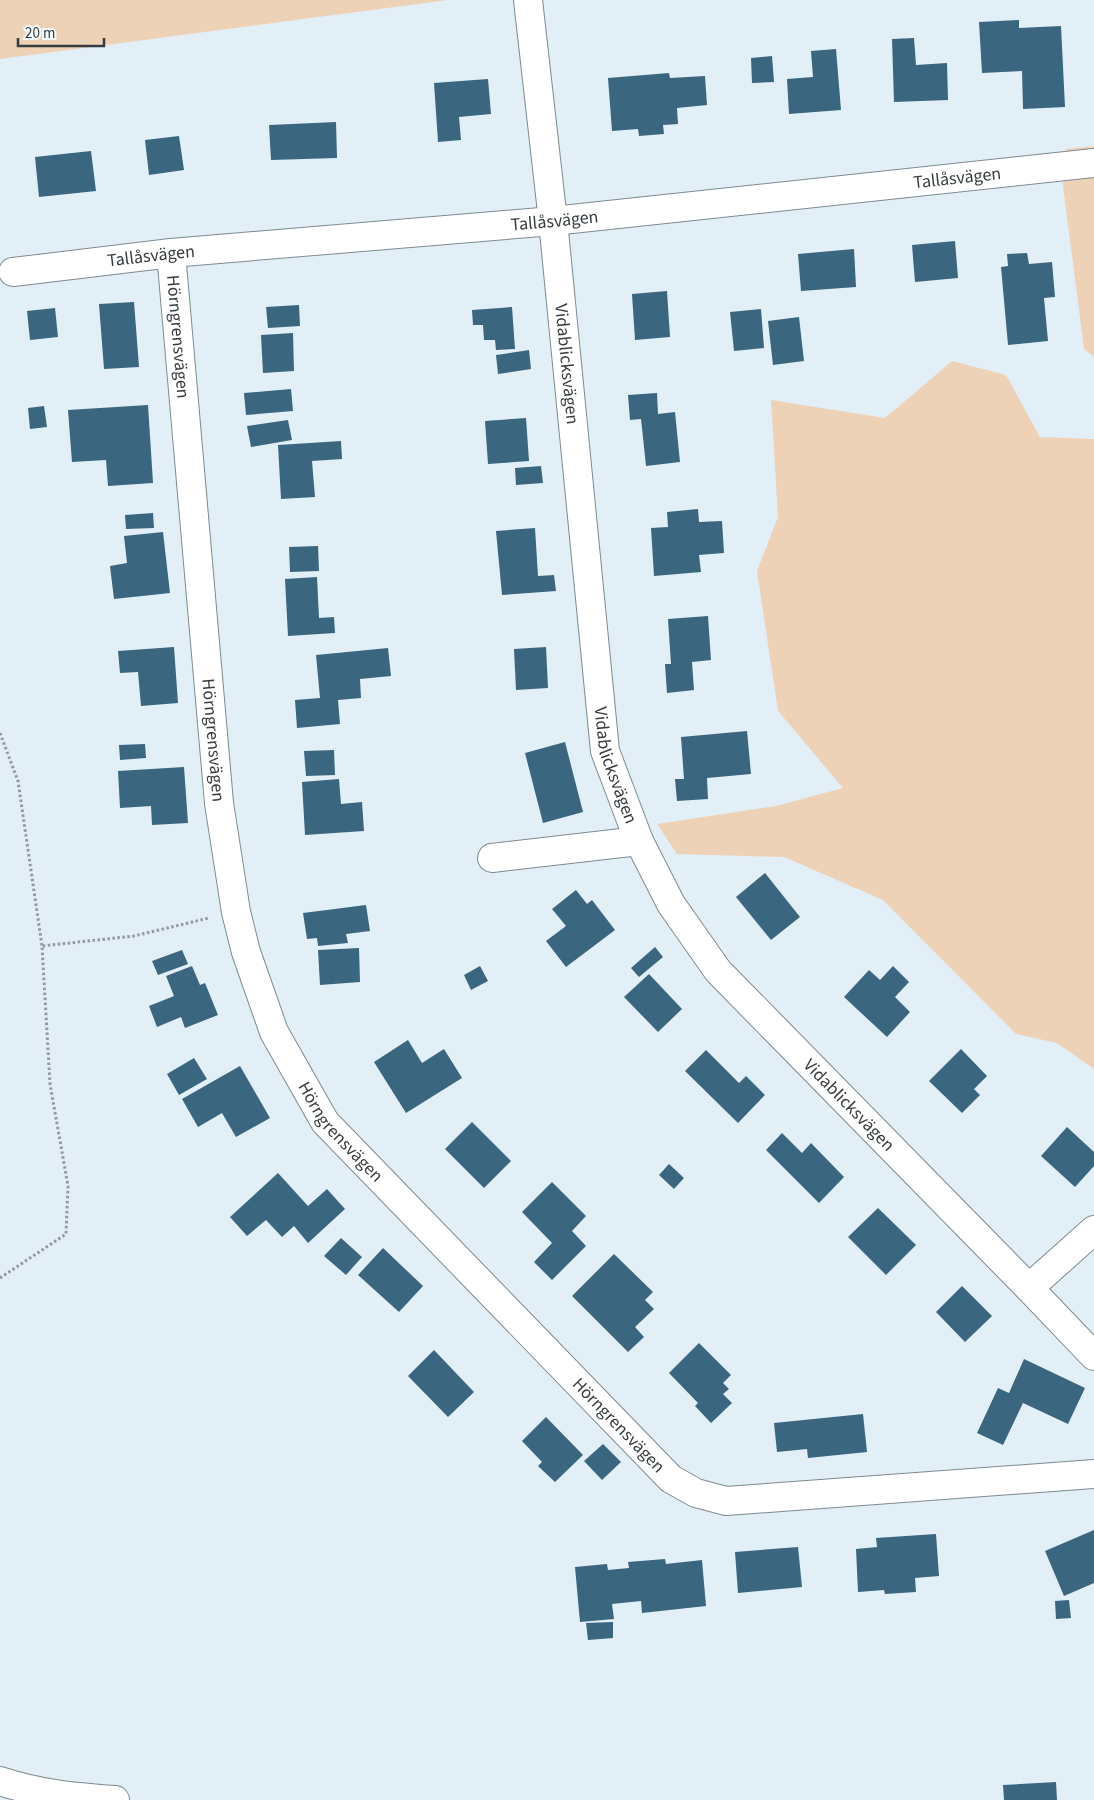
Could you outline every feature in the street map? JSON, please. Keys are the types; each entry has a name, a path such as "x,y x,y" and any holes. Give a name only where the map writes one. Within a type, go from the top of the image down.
{"street":[{"name":"Vidablicksvägen","path":"528,0 606,751 639,841 671,904 718,971 1094,1356"},
{"name":"Tallåsvägen","path":"13,272 172,253 552,221 1094,163"},
{"name":"Hörngrensvägen","path":"172,253 220,803 236,912 246,952 274,1032 326,1122 671,1479 696,1493 726,1502 1094,1474"},
{"path":"492,858 639,841"},
{"path":"1029,1288 1094,1230"},
{"path":"0,1781 25,1789 62,1796 115,1800"}],"path":[{"path":"0,733 18,781 42,946 50,1084 68,1186 66,1234 0,1278"},
{"path":"42,946 134,936 236,912"}],"shaded area":[{"path":"0,0 448,0 0,59"},
{"path":"1094,146 1094,357 1084,349 1063,186 1066,149"},
{"path":"952,361 1006,375 1040,437 1094,439 1094,1069 1057,1043 1016,1034 883,900 784,857 677,854 657,824 776,806 843,788 778,711 757,571 778,517 771,400 885,418"}],"building":[{"path":"1019,20 1019,28 1061,26 1065,107 1023,109 1022,71 982,73 979,22"},
{"path":"914,38 916,65 947,63 948,100 894,102 892,39"},
{"path":"836,49 841,110 789,114 787,79 813,77 811,51"},
{"path":"772,56 774,82 752,83 751,58"},
{"path":"669,73 670,78 705,76 707,105 677,108 678,124 663,125 664,134 639,136 638,129 612,131 608,78"},
{"path":"488,79 491,114 459,117 461,140 438,142 434,83"},
{"path":"336,122 337,158 271,160 269,125"},
{"path":"179,136 184,170 149,175 145,140"},
{"path":"91,151 96,191 39,197 35,157"},
{"path":"955,241 958,278 915,282 912,245"},
{"path":"854,249 856,287 801,291 798,254"},
{"path":"1027,253 1029,264 1052,262 1055,297 1044,298 1048,341 1008,345 1001,267 1008,266 1007,254"},
{"path":"667,291 670,337 635,340 632,294"},
{"path":"134,302 139,367 104,369 99,304"},
{"path":"299,305 300,326 268,328 266,307"},
{"path":"512,307 515,349 496,350 495,340 484,340 483,325 473,325 472,310"},
{"path":"55,308 58,337 30,340 27,311"},
{"path":"761,309 764,348 734,351 730,312"},
{"path":"799,317 804,361 773,365 768,321"},
{"path":"293,333 294,371 263,373 261,335"},
{"path":"529,350 531,369 498,374 496,355"},
{"path":"291,389 293,411 246,415 244,393"},
{"path":"657,393 658,414 675,412 680,462 646,466 641,419 630,420 628,395"},
{"path":"148,405 153,483 108,486 106,460 72,462 68,410"},
{"path":"44,406 47,427 30,429 28,408"},
{"path":"526,418 529,461 488,464 485,421"},
{"path":"288,420 292,440 251,447 247,426"},
{"path":"341,441 342,459 312,461 315,497 281,499 278,445"},
{"path":"541,466 543,483 516,485 515,468"},
{"path":"698,509 699,522 722,521 724,553 699,555 701,572 654,576 651,528 668,527 667,512"},
{"path":"153,513 154,528 126,529 125,515"},
{"path":"535,528 538,576 554,575 556,591 502,595 496,531"},
{"path":"163,532 170,593 114,599 110,566 127,563 124,536"},
{"path":"318,546 319,571 290,572 289,547"},
{"path":"317,577 319,618 334,617 335,633 288,636 285,579"},
{"path":"708,616 711,660 692,662 694,690 667,693 665,664 671,664 668,619"},
{"path":"174,647 178,703 141,706 138,672 120,673 118,651"},
{"path":"546,647 548,688 516,690 514,649"},
{"path":"388,648 391,676 360,679 361,698 338,700 340,724 297,728 295,700 320,698 316,655"},
{"path":"747,731 751,774 707,778 708,799 677,801 675,779 684,779 681,737"},
{"path":"565,742 583,812 543,823 525,753"},
{"path":"145,744 146,758 120,760 119,745"},
{"path":"334,750 335,775 306,776 304,751"},
{"path":"184,767 188,823 152,825 151,806 120,808 118,771"},
{"path":"339,779 341,804 362,802 364,831 305,835 302,782"},
{"path":"765,873 800,917 771,940 736,897"},
{"path":"576,890 587,904 592,900 615,930 566,967 546,941 566,926 552,909"},
{"path":"366,905 370,931 346,934 348,943 318,946 317,938 307,939 303,913"},
{"path":"655,947 663,957 639,977 631,968"},
{"path":"359,948 360,982 320,985 318,950"},
{"path":"182,950 188,964 158,975 152,961"},
{"path":"192,966 200,985 205,983 218,1015 185,1028 181,1017 157,1027 149,1006 174,996 166,976"},
{"path":"480,966 488,981 471,990 464,975"},
{"path":"893,966 909,982 895,997 910,1012 887,1037 844,997 869,970 880,980"},
{"path":"649,974 682,1009 658,1032 624,997"},
{"path":"408,1040 422,1063 444,1049 462,1078 406,1113 374,1062"},
{"path":"961,1049 987,1076 974,1089 980,1095 962,1113 929,1081"},
{"path":"706,1050 739,1083 746,1076 765,1095 738,1123 685,1071"},
{"path":"194,1058 207,1079 179,1095 167,1074"},
{"path":"240,1066 270,1118 236,1137 222,1113 198,1127 182,1099"},
{"path":"472,1122 511,1161 484,1188 445,1149"},
{"path":"1067,1127 1094,1152 1094,1166 1075,1187 1041,1156"},
{"path":"782,1133 802,1153 811,1143 844,1177 819,1203 766,1150"},
{"path":"669,1164 684,1178 674,1189 659,1175"},
{"path":"278,1173 308,1206 327,1189 345,1209 308,1243 294,1226 282,1237 266,1220 247,1236 230,1217"},
{"path":"552,1182 586,1216 572,1231 586,1246 552,1280 534,1262 552,1243 522,1212"},
{"path":"878,1208 916,1245 886,1275 848,1237"},
{"path":"341,1238 362,1257 346,1275 324,1256"},
{"path":"383,1248 423,1286 399,1312 358,1275"},
{"path":"614,1254 653,1292 645,1300 654,1309 635,1327 644,1337 628,1352 572,1296"},
{"path":"962,1286 992,1316 965,1342 936,1312"},
{"path":"699,1343 731,1375 723,1383 729,1389 723,1394 732,1403 711,1423 695,1406 698,1403 669,1373"},
{"path":"434,1350 474,1392 448,1417 408,1376"},
{"path":"1024,1359 1085,1388 1068,1424 1023,1403 1003,1445 977,1433 998,1388 1009,1393"},
{"path":"863,1414 867,1452 808,1458 807,1449 777,1452 774,1423"},
{"path":"546,1417 583,1455 555,1482 538,1466 542,1462 522,1441"},
{"path":"603,1444 621,1462 602,1480 584,1461"},
{"path":"1094,1530 1094,1583 1064,1596 1045,1551"},
{"path":"936,1534 939,1576 915,1578 916,1592 885,1594 884,1590 858,1592 856,1549 877,1547 876,1538"},
{"path":"798,1547 802,1587 738,1593 735,1552"},
{"path":"665,1559 666,1564 702,1560 706,1606 642,1613 641,1601 612,1604 614,1619 580,1622 575,1567 607,1564 608,1570 629,1568 628,1562"},
{"path":"1069,1600 1071,1618 1056,1619 1055,1601"},
{"path":"613,1622 613,1638 588,1640 586,1623"},
{"path":"1056,1782 1057,1800 1004,1800 1003,1785"}]}
